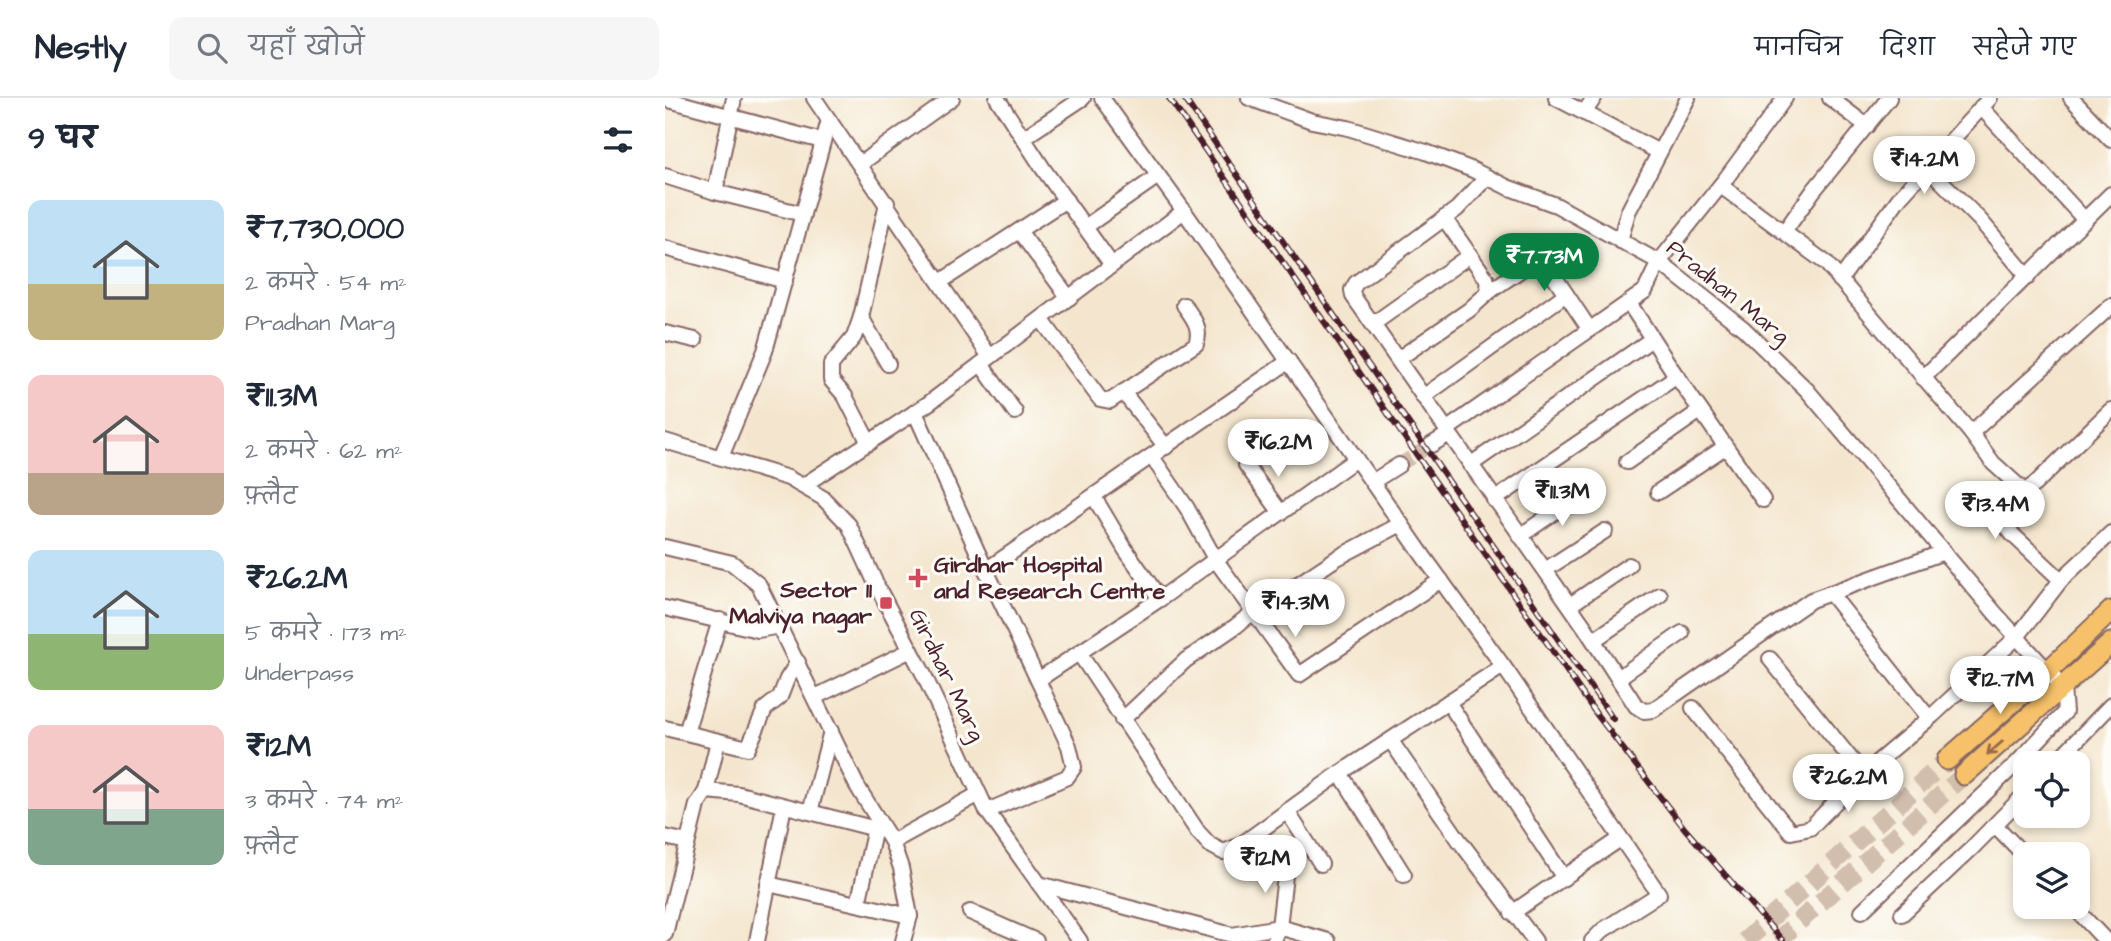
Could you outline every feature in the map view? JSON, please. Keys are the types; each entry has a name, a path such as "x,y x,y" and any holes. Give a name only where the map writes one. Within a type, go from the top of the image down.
{"main road":[{"path":"1947,760 2111,611"},
{"path":"1963,775 2111,643"}],"street":[{"path":"715,192 734,98"},
{"path":"815,98 940,282 1015,412"},
{"path":"860,164 952,98"},
{"path":"997,98 1112,265"},
{"path":"1023,138 1083,98"},
{"path":"1102,98 1503,666 1659,894 1603,930 1592,941"},
{"name":"Pradhan Marg","path":"1249,98 1312,121 1348,128 1426,152 1556,205 1659,262 1743,328 1807,390 2017,638 2063,688"},
{"path":"1556,98 1659,152"},
{"path":"1584,113 1594,98"},
{"path":"1620,241 1628,212 1689,98"},
{"path":"1430,445 1645,291 1659,262 1721,186 1785,98"},
{"path":"1830,98 1867,126"},
{"path":"1784,232 1814,190 1889,98"},
{"path":"2071,98 2111,140"},
{"path":"665,99 822,141"},
{"path":"1840,280 1900,197 1986,103 2085,220"},
{"path":"721,457 765,351 829,120"},
{"path":"1927,167 1980,220 2028,277"},
{"path":"665,176 715,192 803,214"},
{"path":"1085,227 1158,176"},
{"path":"1487,177 1457,209 1356,283 1352,290 1353,296 1570,605 1636,706 1644,712 1653,710 1811,600 1944,552"},
{"path":"1721,186 1826,263 1971,433 1993,463 2024,491"},
{"path":"1923,378 2111,194"},
{"path":"940,282 1066,200"},
{"path":"869,443 845,396 831,380 831,365 854,337 887,203"},
{"path":"804,485 915,412 1184,211"},
{"path":"1444,218 1486,278 1490,292"},
{"path":"1019,231 1069,298"},
{"path":"665,248 785,281"},
{"path":"1373,324 1470,256"},
{"path":"1398,359 1525,267 1540,264 1556,279 1590,330"},
{"path":"1423,397 1566,294"},
{"path":"1629,303 1763,500"},
{"path":"1041,319 1100,399 1110,401 1196,344 1199,335 1196,323 1184,305"},
{"path":"1971,433 2111,306"},
{"path":"860,317 888,364"},
{"path":"665,333 695,340"},
{"path":"1470,466 1652,339"},
{"path":"986,570 1289,361"},
{"path":"1495,499 1677,376"},
{"path":"1123,392 1166,447"},
{"path":"2061,580 2012,534 2004,523 2004,511 2009,503 2035,484 2111,410"},
{"path":"1627,462 1700,411"},
{"path":"915,412 1069,746 1074,767 1067,777 987,811"},
{"name":"Girdhar Marg","path":"665,441 804,485 823,498 849,525 987,811 1080,941"},
{"path":"1658,492 1725,447"},
{"path":"1152,457 1187,508 1215,559 1299,675 1441,580"},
{"path":"1038,680 1160,599 1356,459"},
{"path":"1246,465 1280,513"},
{"path":"1372,482 1399,465"},
{"path":"1520,536 1585,491"},
{"path":"1094,497 1125,549 1160,599"},
{"path":"1122,720 1186,660 1264,603 1273,600 1337,558 1401,524"},
{"path":"1545,570 1605,531"},
{"path":"1693,708 1760,797 1791,832 1810,828 1863,774 2017,638 2061,580 2111,533"},
{"path":"665,547 732,562 759,585 857,786 901,868 910,916 903,941"},
{"path":"1570,605 1629,565"},
{"path":"1831,593 1929,718"},
{"path":"1594,640 1660,595"},
{"path":"665,608 758,631 780,626"},
{"path":"686,733 720,620"},
{"path":"1618,678 1682,633"},
{"path":"815,696 911,650"},
{"path":"1079,653 1198,832 1210,845 1223,852 1239,846 1340,773 1503,666"},
{"path":"1770,659 1863,774"},
{"path":"665,728 748,748 765,709 780,697 798,662"},
{"path":"2034,751 2065,712 2063,688"},
{"path":"1448,702 1564,878"},
{"path":"2067,751 2111,705"},
{"path":"810,813 831,731"},
{"path":"665,934 697,805 706,791 719,741"},
{"path":"1391,741 1512,913 1535,941"},
{"path":"1340,773 1404,875"},
{"path":"1862,911 2013,774"},
{"path":"706,791 739,794 884,834 979,794"},
{"path":"757,941 784,806"},
{"path":"1902,914 2013,806"},
{"path":"1287,811 1321,863"},
{"path":"1995,825 2013,844"},
{"path":"858,904 884,834"},
{"path":"665,837 687,842"},
{"path":"1512,913 1620,839"},
{"path":"1239,846 1286,867 1277,934"},
{"path":"768,884 910,916"},
{"path":"1039,884 1232,935 1277,934 1328,941"},
{"path":"970,912 1036,941"},
{"path":"2085,919 2106,941"}],"tunnel":[{"path":"1399,465 1431,445"},
{"path":"1745,941 1947,760"},
{"path":"1777,941 1964,775"}],"railway":[{"path":"1169,98 1597,715 1685,829 1783,941"},
{"path":"1184,98 1613,719"}],"place":[{"name":"Girdhar Hospital and Research Centre","path":"918,578"},
{"name":"Sector 11 Malviya nagar","path":"886,603"}]}
